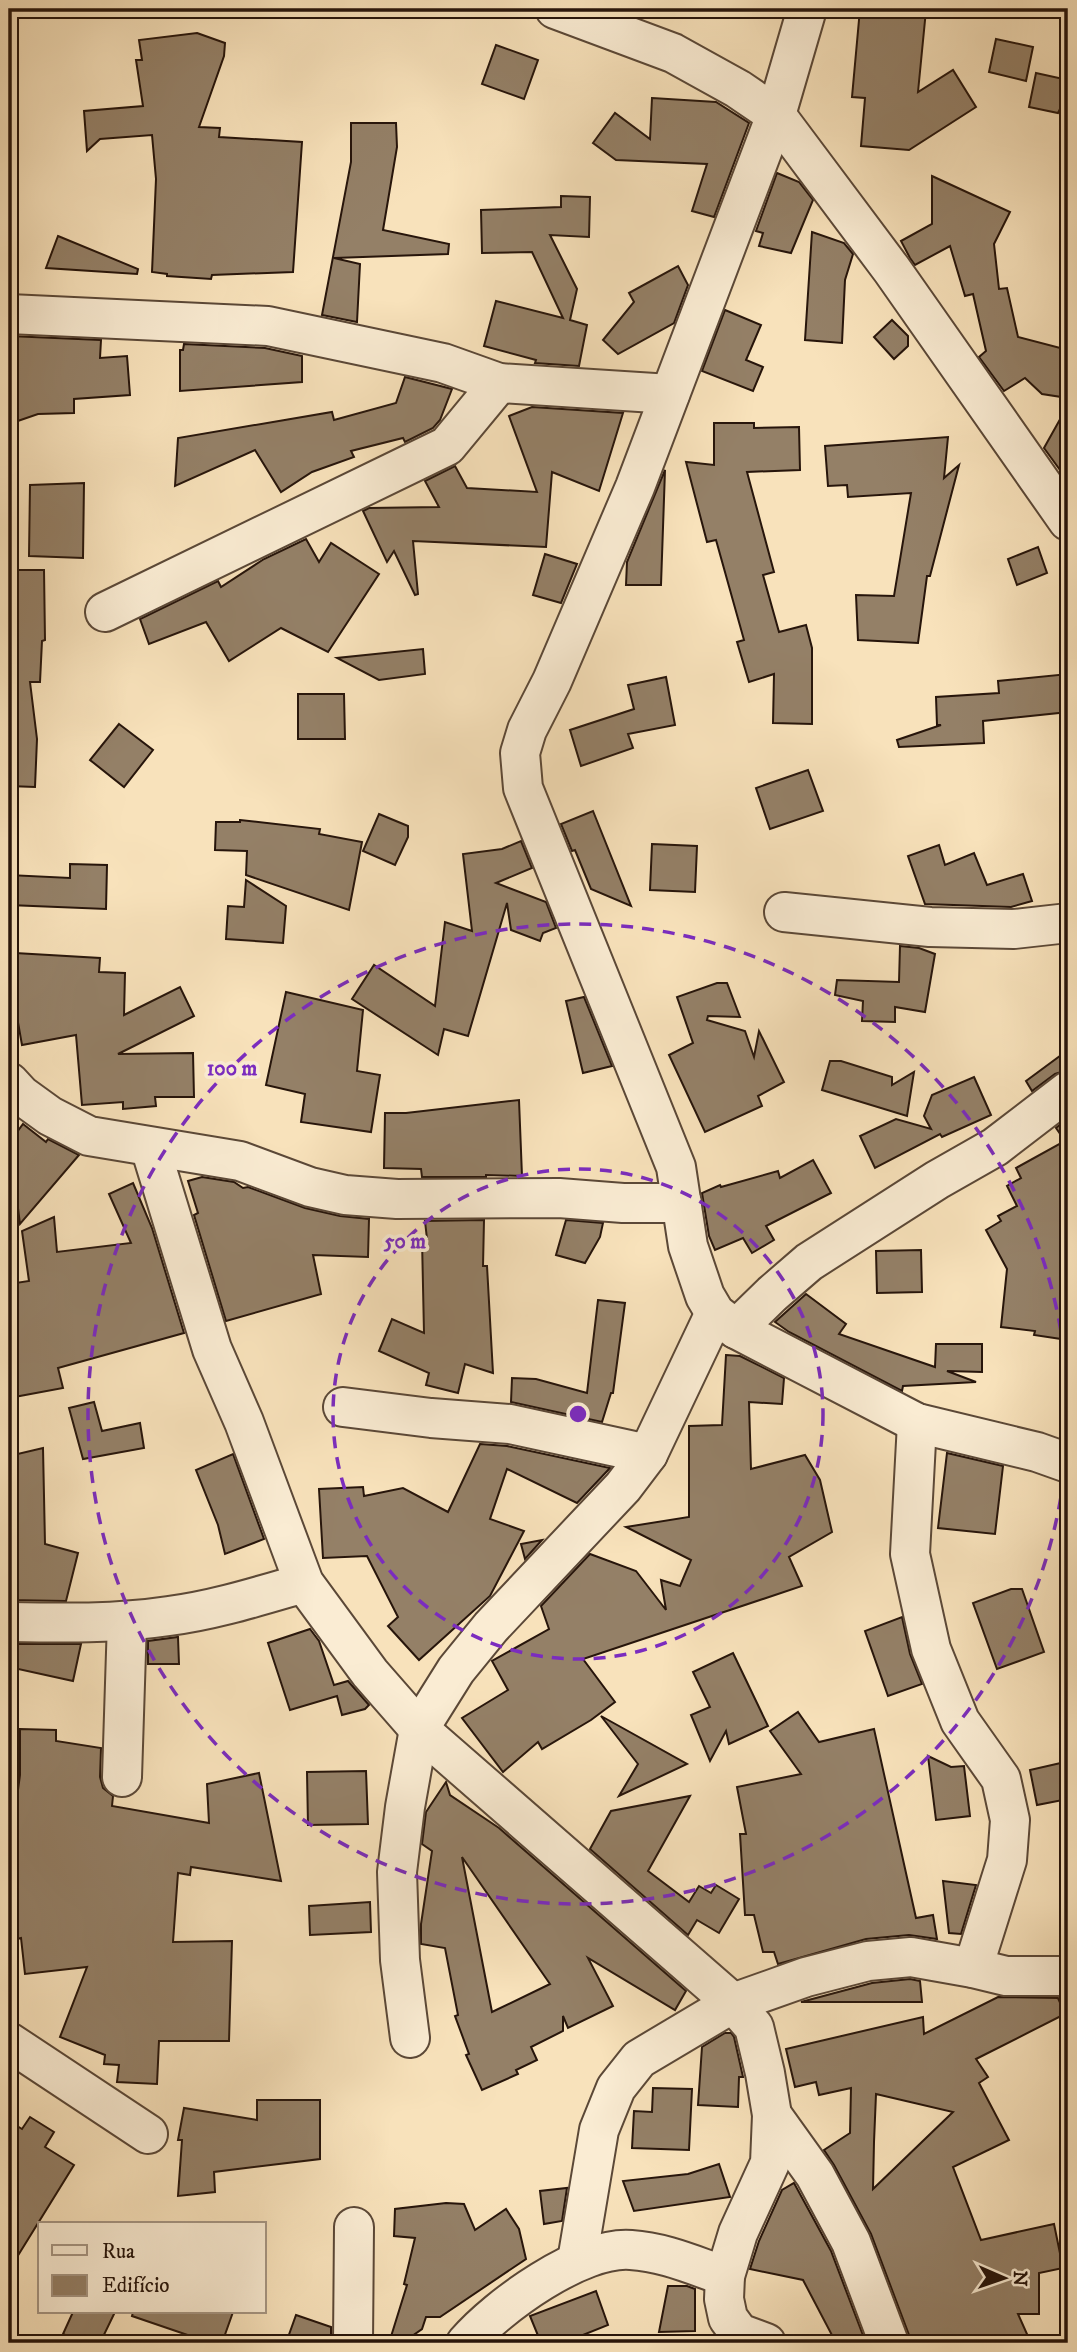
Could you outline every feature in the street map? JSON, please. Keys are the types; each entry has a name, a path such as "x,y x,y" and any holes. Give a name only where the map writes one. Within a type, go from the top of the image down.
{"street":[{"path":"555,9 673,53 738,89 776,115 892,270 1068,521"},
{"path":"807,9 776,115 635,487 552,681 527,730 520,753 523,788 676,1167 688,1246 705,1296 725,1321 917,1423 1037,1452 1068,1463"},
{"path":"9,314 268,327 443,362 499,383 670,394"},
{"path":"105,612 447,446 499,383"},
{"path":"784,912 930,927 1014,929 1068,923"},
{"path":"410,2038 400,1961 397,1872 405,1807 419,1729 456,1671 491,1627 623,1487 648,1454 725,1321 809,1262 995,1147 1068,1091"},
{"path":"13,1096 89,1136 240,1161 310,1187 345,1195 397,1199 558,1198 623,1203 682,1203"},
{"path":"149,1147 212,1349 244,1422 304,1583 370,1673 419,1729 733,2003 754,2027 772,2115 769,2163 738,2233 725,2276 723,2299 728,2318 739,2333 766,2343"},
{"path":"343,1407 510,1424 648,1454"},
{"path":"917,1423 910,1554 931,1649 960,1721 1000,1779 1010,1820 1007,1860 973,1968"},
{"path":"9,1622 127,1621 168,1616 231,1605 304,1583"},
{"path":"122,1777 127,1621"},
{"path":"577,2262 599,2130 616,2088 639,2059 733,2003 806,1977 868,1961 911,1957 1006,1976 1068,1976"},
{"path":"9,2042 148,2134"},
{"path":"772,2115 815,2175 851,2242 889,2343"},
{"path":"353,2343 354,2227"},
{"path":"466,2343 480,2327 523,2294 577,2262 605,2251 631,2250 668,2257 725,2276"}],"building":[{"path":"860,9 926,10 918,92 953,70 976,107 909,150 861,146 865,98 852,97"},
{"path":"197,33 225,43 224,56 199,127 220,128 219,137 302,142 293,272 212,275 211,279 167,276 152,272 156,179 152,135 100,139 87,151 84,111 143,106 136,60 142,60 139,40"},
{"path":"996,39 1033,47 1026,81 989,72"},
{"path":"496,45 538,60 524,99 482,84"},
{"path":"1036,73 1068,80 1068,93 1058,113 1029,107"},
{"path":"652,98 716,102 749,123 714,217 692,211 707,164 616,160 593,143 615,113 650,139"},
{"path":"351,123 396,123 397,147 383,230 449,244 448,254 334,258 360,264 357,322 322,315 351,162"},
{"path":"777,173 799,182 813,200 791,253 759,246 763,233 756,231"},
{"path":"932,176 1010,212 994,244 999,289 1007,288 1018,337 1068,350 1068,398 1042,394 1025,378 1004,391 979,357 986,351 973,294 965,296 950,246 915,265 910,258 901,241 932,224"},
{"path":"561,196 590,197 589,237 550,235 577,289 570,320 587,325 579,366 535,363 536,360 484,346 496,301 563,318 532,252 482,253 481,210 561,207"},
{"path":"812,232 844,243 853,254 845,280 842,343 805,340"},
{"path":"58,236 138,269 137,274 46,268"},
{"path":"678,266 688,285 674,323 618,354 603,340 634,302 629,293"},
{"path":"725,310 761,325 746,360 763,367 753,391 702,371"},
{"path":"892,320 908,336 908,346 894,359 874,337"},
{"path":"9,336 101,340 100,358 127,356 130,395 74,399 74,413 38,414 9,424"},
{"path":"184,344 265,348 302,356 302,382 180,391 180,350 183,350"},
{"path":"405,377 452,389 440,420 433,428 405,442 403,438 351,451 354,457 312,472 281,492 255,450 175,486 178,438 332,412 334,420 396,403"},
{"path":"1068,405 1068,481 1044,448"},
{"path":"532,407 623,413 599,491 552,472 546,547 413,541 418,594 415,595 394,551 387,562 363,511 369,508 439,507 425,481 455,466 467,488 537,492 509,416"},
{"path":"714,423 754,423 754,428 799,427 800,470 747,472 774,572 763,575 779,632 806,625 812,648 812,724 773,723 774,674 749,682 737,642 744,640 716,540 707,542 686,462 714,465"},
{"path":"948,437 944,478 959,465 930,576 927,576 918,643 858,640 856,595 894,596 911,493 848,497 847,485 828,486 825,446"},
{"path":"665,470 661,585 626,585 627,562"},
{"path":"84,483 83,558 29,556 30,485"},
{"path":"306,539 319,562 331,543 379,574 328,652 281,628 229,661 206,622 149,644 140,619 218,581 221,587 264,559"},
{"path":"1038,547 1047,573 1017,585 1008,559"},
{"path":"545,554 577,564 561,603 533,595"},
{"path":"9,570 44,570 45,640 42,641 40,682 30,682 37,739 35,787 9,786"},
{"path":"423,649 425,674 379,680 337,658"},
{"path":"1068,674 1068,712 983,721 984,743 899,747 897,740 941,725 937,725 936,697 999,693 998,681"},
{"path":"666,677 675,725 628,734 633,748 581,766 570,730 634,709 628,685"},
{"path":"298,694 344,694 345,739 298,739"},
{"path":"119,724 153,750 124,787 90,760"},
{"path":"808,770 823,811 770,829 756,788"},
{"path":"593,811 631,906 591,889 561,824"},
{"path":"379,814 408,826 408,837 395,865 363,851"},
{"path":"240,820 320,829 319,834 362,842 349,910 246,875 247,851 215,850 216,822"},
{"path":"521,841 532,868 496,883 546,902 556,928 543,933 540,941 511,930 507,903 468,1036 444,1029 438,1055 352,999 374,965 435,1006 445,922 472,931 463,854 502,849"},
{"path":"652,844 697,846 695,892 650,890"},
{"path":"939,845 945,865 974,853 987,885 1023,874 1032,901 1011,907 925,904 908,856"},
{"path":"70,864 107,865 106,909 9,905 9,875 70,878"},
{"path":"246,880 286,906 283,943 226,939 228,906 244,907"},
{"path":"900,946 919,948 935,954 925,1012 895,1007 895,1022 862,1021 863,1001 835,995 837,980 899,982"},
{"path":"15,953 100,958 99,972 125,973 124,1015 180,987 194,1016 118,1054 193,1053 194,1097 155,1097 156,1106 123,1109 123,1102 82,1105 76,1035 22,1045 16,1011 12,1011"},
{"path":"717,983 727,983 740,1017 708,1016 707,1020 745,1031 754,1057 759,1031 784,1082 758,1096 762,1106 705,1132 669,1055 693,1043 677,997"},
{"path":"286,992 363,1010 357,1071 380,1075 371,1132 301,1122 305,1094 266,1085"},
{"path":"584,997 612,1066 583,1073 566,1001"},
{"path":"1068,1050 1068,1070 1055,1074 1032,1091 1026,1081"},
{"path":"830,1061 841,1061 892,1077 892,1085 914,1072 907,1116 822,1090"},
{"path":"974,1077 991,1115 942,1137 940,1134 875,1168 860,1136 896,1119 931,1129 924,1116 932,1095"},
{"path":"519,1100 522,1176 422,1177 421,1169 384,1168 385,1113"},
{"path":"1068,1118 1068,1340 1034,1335 1035,1331 1001,1327 1007,1269 986,1230 1001,1221 998,1216 1017,1206 1007,1186 1021,1178 1016,1168 1065,1141 1056,1128"},
{"path":"23,1124 46,1142 48,1139 79,1155 20,1224 9,1143"},
{"path":"813,1160 831,1193 766,1226 774,1240 752,1253 743,1238 715,1250 709,1236 702,1193 720,1185 721,1187 778,1171 780,1178"},
{"path":"202,1177 234,1182 243,1188 248,1187 305,1208 369,1219 368,1257 313,1255 321,1294 226,1321 194,1215 198,1213 188,1181"},
{"path":"133,1183 152,1228 184,1333 58,1368 63,1388 9,1398 9,1284 29,1281 22,1231 54,1217 57,1252 131,1243 109,1194"},
{"path":"484,1220 483,1266 487,1266 493,1373 465,1364 458,1393 426,1385 429,1373 379,1351 392,1319 424,1333 422,1239 427,1239 425,1221"},
{"path":"566,1220 603,1223 600,1237 585,1263 556,1255"},
{"path":"921,1250 922,1292 877,1293 876,1251"},
{"path":"806,1294 846,1324 839,1334 935,1367 936,1344 982,1344 982,1372 947,1371 976,1382 903,1386 902,1391 789,1332 775,1322"},
{"path":"598,1300 625,1303 613,1393 602,1422 511,1402 512,1378 536,1379 587,1393"},
{"path":"726,1355 740,1356 784,1378 782,1404 749,1402 751,1469 805,1455 820,1480 832,1532 789,1557 802,1586 583,1659 615,1702 591,1720 542,1749 538,1742 503,1772 462,1718 508,1690 492,1661 549,1629 541,1606 590,1554 636,1571 666,1610 661,1580 680,1586 691,1560 626,1527 689,1517 689,1426 722,1425"},
{"path":"94,1402 102,1431 140,1423 144,1448 83,1459 69,1408"},
{"path":"480,1444 507,1446 610,1468 577,1503 507,1469 490,1519 524,1531 490,1596 419,1660 388,1626 398,1617 367,1556 323,1558 319,1489 363,1487 364,1496 403,1488 448,1512"},
{"path":"43,1448 45,1544 78,1553 66,1601 9,1600 9,1456"},
{"path":"947,1453 1003,1466 995,1534 938,1528"},
{"path":"233,1454 264,1539 225,1554 218,1525 196,1470"},
{"path":"542,1540 525,1559 521,1544"},
{"path":"1011,1589 1022,1589 1044,1652 997,1669 973,1603"},
{"path":"902,1617 910,1654 922,1684 888,1696 865,1631"},
{"path":"310,1629 319,1641 334,1685 348,1681 369,1705 365,1709 342,1715 337,1696 290,1710 268,1643"},
{"path":"178,1637 179,1664 148,1664 148,1641"},
{"path":"9,1644 81,1644 73,1681 9,1667"},
{"path":"733,1653 768,1726 729,1744 726,1731 710,1761 691,1715 710,1707 693,1672"},
{"path":"798,1712 819,1742 874,1729 916,1918 933,1915 937,1939 909,1935 866,1939 778,1964 774,1952 763,1952 754,1915 745,1915 740,1834 746,1834 737,1787 801,1774 770,1731"},
{"path":"601,1716 687,1764 619,1796 638,1764"},
{"path":"20,1729 56,1730 56,1741 101,1748 100,1777 103,1788 113,1796 112,1806 209,1823 207,1784 259,1773 281,1881 191,1867 190,1875 178,1873 173,1942 232,1941 229,2041 159,2041 157,2084 117,2082 119,2065 104,2064 105,2055 60,2037 87,1967 25,1974 21,1938 9,1941 9,1856 20,1775"},
{"path":"928,1756 951,1767 964,1766 970,1816 936,1820"},
{"path":"1065,1762 1068,1799 1037,1805 1030,1770"},
{"path":"366,1771 368,1824 308,1825 307,1772"},
{"path":"446,1782 450,1795 499,1828 686,1991 675,2010 588,1958 613,2006 568,2028 563,2016 563,2031 531,2047 537,2060 516,2070 518,2074 482,2090 466,2055 469,2054 455,2016 458,2015 445,1948 421,1944 421,1924 432,1851 422,1844 426,1812","holes":["462,1857 550,1984 492,2012"]},
{"path":"690,1796 648,1871 689,1902 699,1886 711,1893 716,1885 739,1899 719,1933 697,1920 688,1935 590,1849 611,1811"},
{"path":"943,1881 976,1885 961,1934 949,1933"},
{"path":"370,1902 371,1932 310,1935 309,1906"},
{"path":"910,1979 920,1981 922,2002 801,2002 872,1983"},
{"path":"998,1997 1058,1998 1065,2014 976,2059 988,2077 979,2083 1009,2140 953,2167 981,2240 1054,2224 1063,2268 1039,2273 1039,2314 1018,2314 1031,2343 910,2343 871,2234 824,2150 850,2133 851,2088 819,2095 816,2082 795,2087 786,2049 923,2017 924,2034","holes":["876,2094 953,2112 873,2189"]},
{"path":"725,2033 731,2033 734,2037 743,2077 739,2077 738,2107 698,2105 702,2047"},
{"path":"653,2088 692,2089 689,2150 632,2148 634,2111 652,2112"},
{"path":"257,2100 320,2100 320,2159 214,2172 215,2192 178,2196 182,2140 178,2140 184,2108 257,2120"},
{"path":"30,2117 54,2132 45,2147 74,2165 9,2270 9,2121 22,2129"},
{"path":"719,2164 730,2197 634,2211 623,2181 688,2174"},
{"path":"794,2183 831,2251 864,2338 834,2339 803,2280 750,2269 759,2241 782,2190"},
{"path":"567,2188 562,2221 544,2224 540,2191"},
{"path":"446,2203 464,2204 475,2230 506,2209 519,2229 526,2259 440,2317 426,2317 422,2329 402,2343 389,2343 407,2285 404,2284 415,2238 394,2236 395,2209"},
{"path":"668,2286 695,2289 695,2331 659,2332"},
{"path":"596,2291 608,2325 563,2343 541,2343 530,2316"},
{"path":"72,2314 114,2314 100,2343 82,2343 63,2334"},
{"path":"232,2314 222,2343 211,2343 132,2316"},
{"path":"296,2315 331,2327 331,2343 286,2343"}]}
